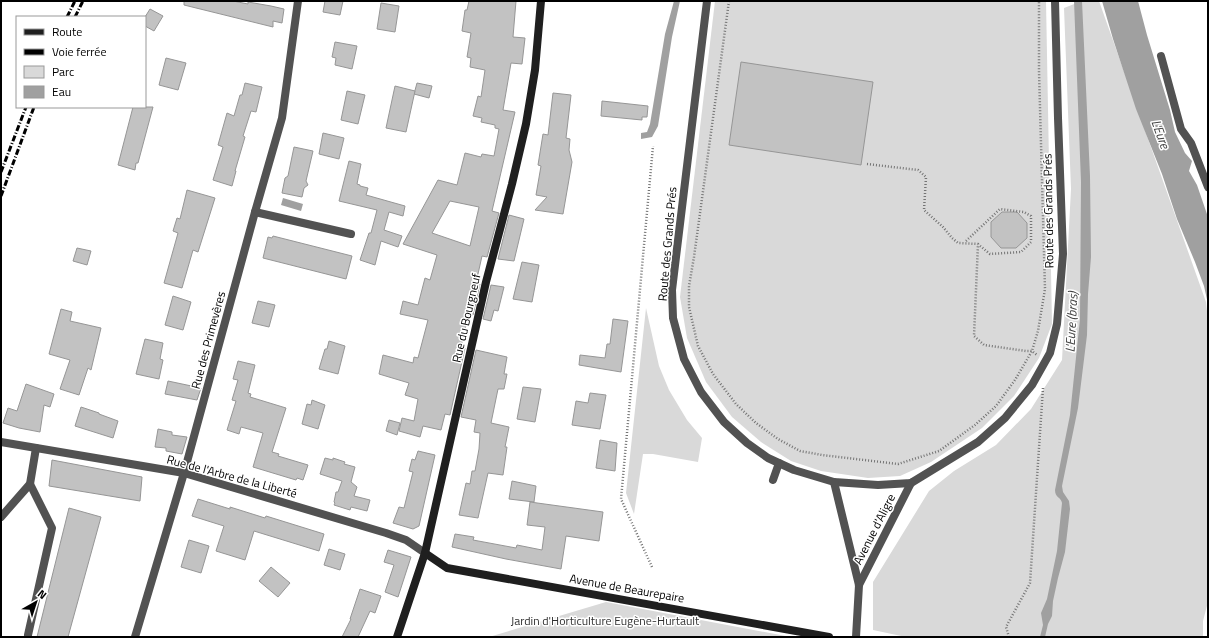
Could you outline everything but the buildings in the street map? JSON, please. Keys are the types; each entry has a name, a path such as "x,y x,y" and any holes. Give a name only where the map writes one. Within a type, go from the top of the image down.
{"main road":[{"name":"Rue du Bourgneuf","path":"397,637 425,553 486,282 526,124 535,70 541,1"},
{"name":"Avenue de Beaurepaire","path":"425,553 447,568 829,637"}],"street":[{"name":"Rue des Primevères","path":"135,637 184,473 282,118 298,1"},
{"name":"Route des Grands Prés","path":"707,1 672,290 673,318 684,359 701,392 724,422 768,458 794,470 834,482 878,485 911,483 978,442 1006,418 1032,385 1050,353 1057,324 1063,254 1055,1"},
{"path":"1161,56 1181,129 1191,143 1208,187"},
{"path":"255,212 351,234"},
{"name":"Rue de l'Arbre de la Liberté","path":"1,442 184,473 386,533 406,540 425,553"},
{"path":"1,517 30,484 36,448"},
{"path":"773,480 779,463"},
{"name":"Avenue d'Aligre","path":"834,482 860,585 856,637"},
{"name":"Avenue d'Aligre","path":"860,585 911,483"},
{"path":"28,635 52,528 30,484"}],"path":[{"path":"729,1 689,286 690,307 698,346 714,374 736,404 756,423 778,439 800,451 898,464 939,451 975,425 996,406 1015,380 1032,351 1038,331 1045,289 1039,71 1039,1"},
{"path":"652,567 621,499 653,146"},
{"path":"867,164 918,170 926,178 924,210 958,243 978,244 990,254 1021,252 1031,242 1030,216 1024,212 1000,209 966,241"},
{"path":"978,244 974,336 984,345 1032,351"},
{"path":"1009,637 1006,627 1030,583 1043,385"}],"green space":[{"path":"715,1 1046,1 1052,324 1039,358 1014,396 982,428 931,462 900,476 868,478 821,471 791,461 761,442 732,417 706,382 687,338 680,297"},
{"path":"1082,1 1099,1 1206,302 1208,320 1208,602 1203,621 1203,637 906,637 873,630 873,582 929,491 954,471 996,445 1031,409 1062,360 1071,189 1064,8"},
{"path":"646,308 659,366 669,390 687,420 702,438 698,462 653,454 643,454 634,514 626,493"},
{"name":"Jardin d'Horticulture Eugène-Hurtault","path":"606,602 791,637 489,637"}],"water":[{"path":"674,1 680,1 672,37 658,126 652,137 641,139 641,133 647,132 650,124 665,34"},
{"path":"1074,1 1082,1 1090,176 1091,257 1087,335 1078,408 1062,486 1063,492 1069,501 1070,509 1065,552 1053,601 1052,616 1048,624 1045,637 1040,637 1043,625 1041,613 1047,599 1057,551 1062,503 1056,495 1055,490 1070,415 1080,319 1081,182"},
{"name":"L'Eure","path":"1102,1 1138,1 1175,132 1185,153 1192,161 1189,171 1197,185 1208,217 1208,304 1204,286 1136,109"},
{"path":"283,198 303,204 301,211 281,205"}],"railway":[{"path":"68,16 75,1"},
{"path":"76,16 83,1"},
{"path":"1,172 26,108"},
{"path":"1,196 34,108"}],"water label":[{"name":"L'Eure (bras)","path":"1071,322"}]}
